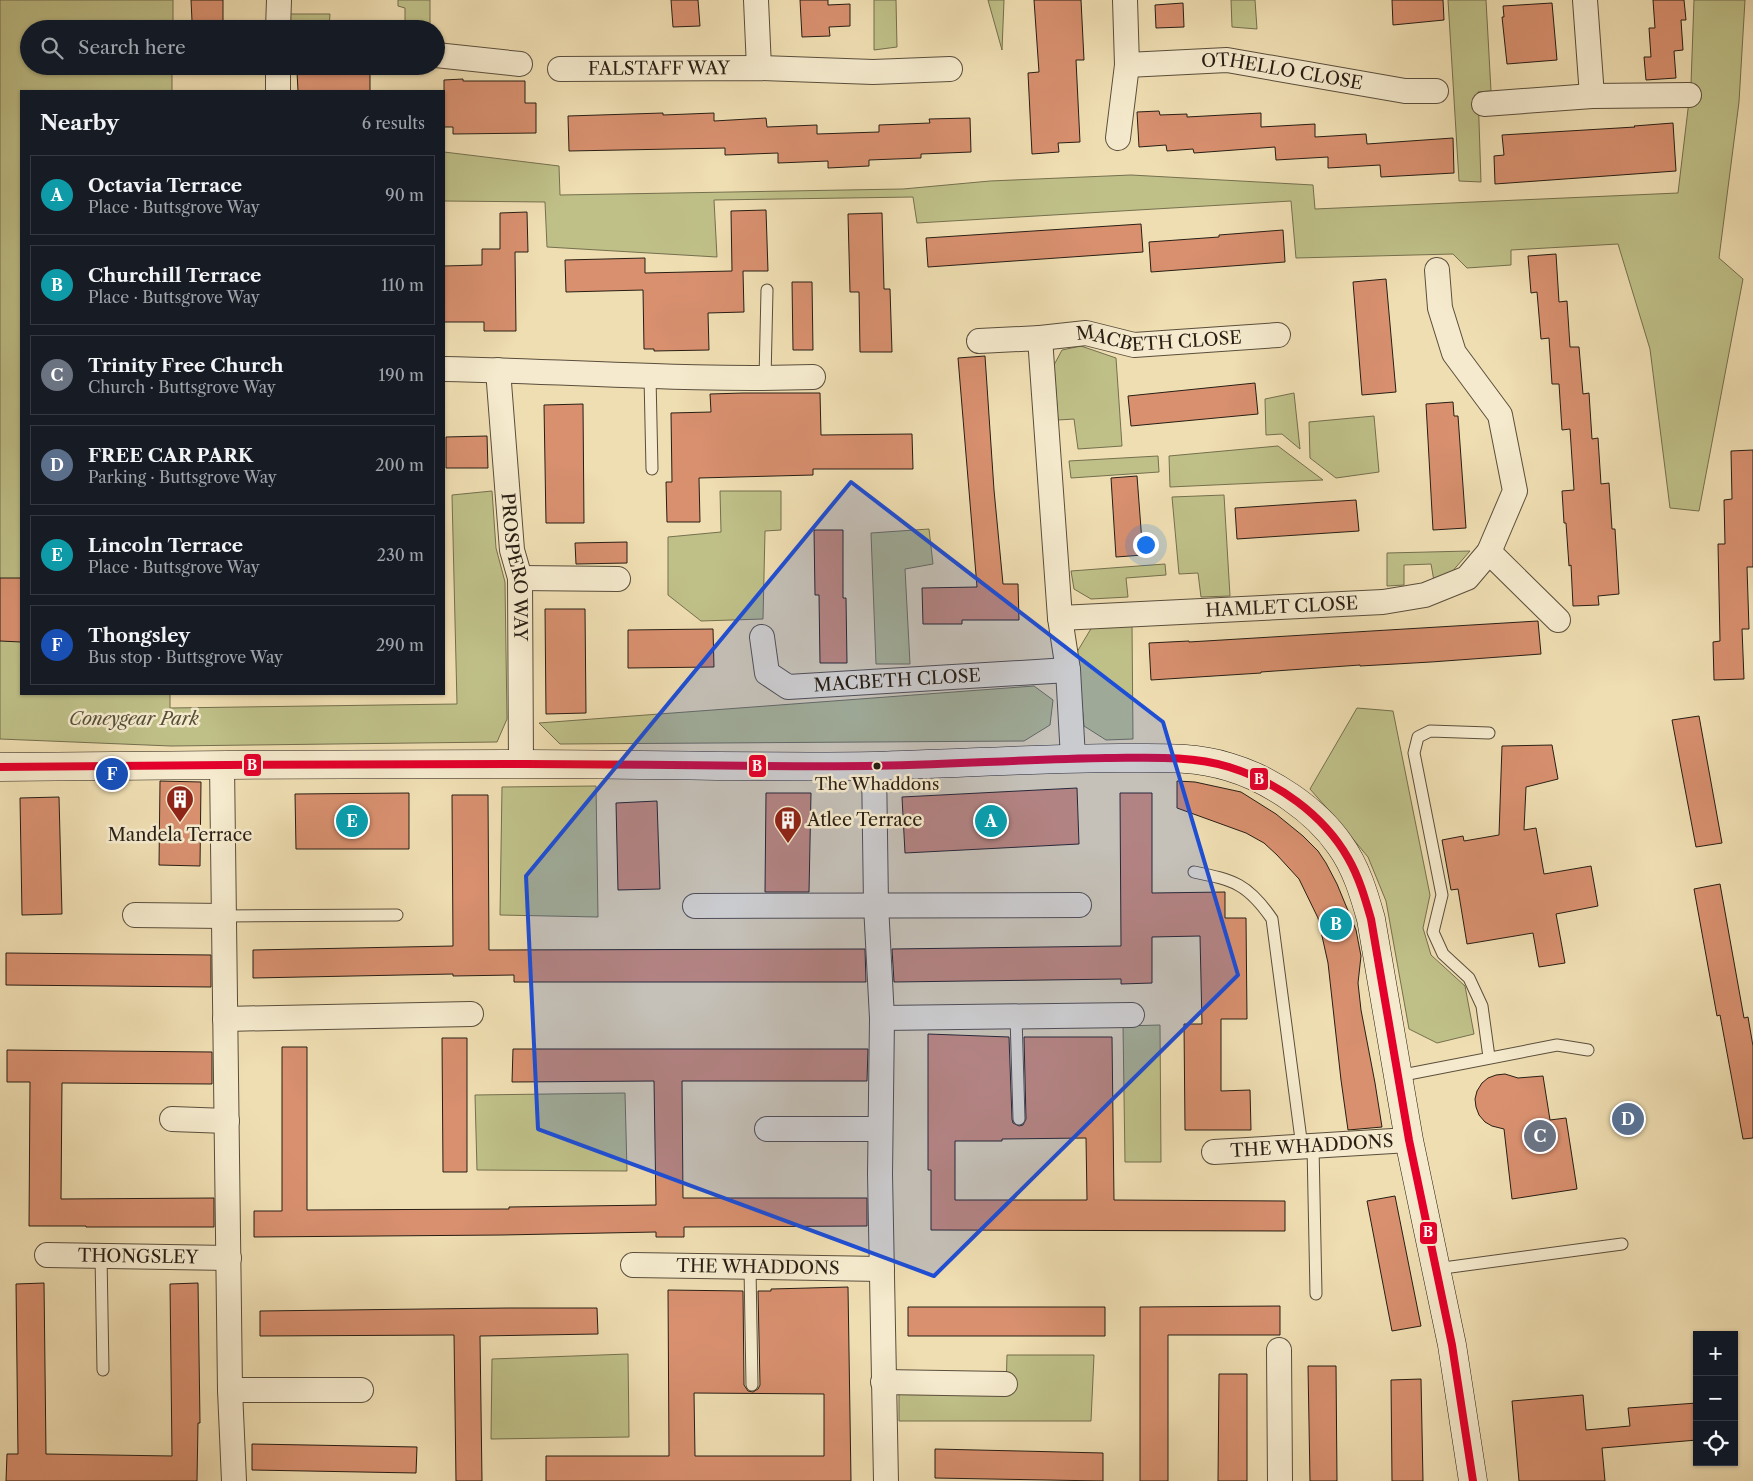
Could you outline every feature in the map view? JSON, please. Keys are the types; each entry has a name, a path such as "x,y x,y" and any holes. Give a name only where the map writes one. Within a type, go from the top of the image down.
{"street":[{"path":"278,20 279,0"},
{"path":"756,0 759,68"},
{"path":"1118,138 1127,64 1125,0"},
{"path":"1585,0 1592,96"},
{"path":"445,56 520,64"},
{"name":"OTHELLO CLOSE","path":"1127,64 1227,60 1405,92 1436,91"},
{"name":"FALSTAFF WAY","path":"560,68 759,68 872,72 950,69"},
{"path":"278,75 278,90"},
{"path":"1484,104 1592,96 1689,95"},
{"name":"HAMLET CLOSE","path":"1060,618 1392,601 1425,596 1467,578 1489,552 1515,491 1500,415 1454,352 1440,308 1436,270"},
{"name":"MACBETH CLOSE","path":"979,341 1040,338 1086,333 1134,345 1278,334"},
{"path":"1040,338 1060,618 1068,670 1073,758"},
{"path":"445,370 498,370 650,377 766,379 813,377"},
{"name":"PROSPERO WAY","path":"498,370 512,550 520,578 521,764"},
{"path":"1489,552 1558,620"},
{"path":"520,578 618,579"},
{"name":"MACBETH CLOSE","path":"762,637 767,673 788,687 1068,670"},
{"path":"0,767 521,764 874,766 1073,758 1177,758 1228,766 1263,780 1294,800 1317,819 1340,844 1352,865 1363,892 1371,919 1409,1140 1452,1345 1473,1481"},
{"path":"222,765 230,1390 234,1481"},
{"path":"874,766 876,905 882,1018 879,1130 886,1481"},
{"path":"695,906 1079,905"},
{"path":"134,915 224,916"},
{"path":"225,1019 471,1014"},
{"path":"882,1018 1132,1015"},
{"path":"172,1119 227,1120"},
{"path":"767,1129 879,1130"},
{"name":"THE WHADDONS","path":"1214,1152 1409,1140"},
{"name":"THONGSLEY","path":"47,1255 229,1258"},
{"name":"THE WHADDONS","path":"633,1266 882,1269"},
{"path":"1279,1350 1280,1481"},
{"path":"883,1382 1005,1384"},
{"path":"230,1390 361,1390"}],"lane":[{"path":"766,379 767,290"},
{"path":"650,377 652,470"},
{"path":"1489,733 1430,731 1418,738 1414,753 1442,895 1433,932 1443,954 1469,978 1482,1006 1489,1057"},
{"path":"1194,872 1222,877 1243,887 1259,901 1272,919 1308,1146 1316,1294"},
{"path":"224,916 397,915"},
{"path":"1016,1016 1019,1119"},
{"path":"1398,1076 1557,1045 1588,1050"},
{"path":"1436,1269 1622,1244"},
{"path":"101,1256 103,1370"},
{"path":"750,1268 752,1385"}],"highlighted area":[{"path":"851,482 1163,722 1238,975 934,1276 538,1129 526,876"}],"green space":[{"name":"Coneygear Park","path":"0,0 173,0 173,20 20,20 20,75 172,75 172,90 20,90 20,695 170,695 170,708 457,704 452,495 492,491 496,548 505,582 507,719 497,742 171,746 0,739"},
{"path":"398,0 430,0 430,20 405,20 405,8 398,6"},
{"path":"874,0 896,0 897,47 874,50"},
{"path":"988,0 1004,0 1002,50"},
{"path":"1231,0 1255,0 1257,29 1232,27"},
{"path":"1448,0 1486,0 1491,91 1478,92 1481,182 1459,181"},
{"path":"1694,0 1745,0 1739,102 1719,258 1743,279 1699,511 1670,508 1650,349 1618,244 1511,250 1511,265 1467,268 1453,254 1296,258 1291,201 917,223 913,197 714,200 717,257 547,247 545,202 445,201 445,152 559,166 560,195 903,189 990,181 1131,175 1313,185 1315,209 1678,193 1691,84"},
{"path":"284,14 330,14 330,20 286,20"},
{"path":"1081,346 1116,358 1122,446 1078,449 1074,419 1058,420 1054,365 1062,350"},
{"path":"1294,393 1300,449 1282,434 1266,435 1265,399"},
{"path":"1374,416 1379,472 1336,478 1310,458 1309,422"},
{"path":"1278,446 1323,480 1170,487 1169,456"},
{"path":"1158,456 1159,472 1071,478 1069,461"},
{"path":"720,491 781,491 781,530 765,531 763,619 701,621 668,595 668,537 721,532"},
{"path":"1224,495 1230,596 1201,597 1198,573 1179,574 1172,497"},
{"path":"929,529 933,564 905,569 910,664 876,664 871,533"},
{"path":"1470,551 1450,574 1434,581 1431,564 1404,565 1404,585 1387,586 1387,553"},
{"path":"1165,564 1166,575 1126,578 1128,597 1091,599 1074,589 1071,571"},
{"path":"1132,624 1133,739 1106,740 1084,726 1077,652 1092,627"},
{"path":"1034,686 1053,700 1050,725 1024,741 560,744 539,723"},
{"path":"1357,708 1393,711 1430,895 1423,928 1431,955 1465,986 1474,1034 1437,1043 1409,1029 1386,901 1368,857 1310,789"},
{"path":"596,786 598,917 500,915 502,787"},
{"path":"1160,1025 1161,1162 1125,1162 1123,1026"},
{"path":"625,1093 627,1171 477,1170 475,1095"},
{"path":"628,1354 629,1437 491,1439 492,1359"},
{"path":"1007,1355 1094,1355 1091,1421 899,1421 899,1394 1006,1391"}],"building":[{"path":"191,0 223,0 223,20 192,20"},
{"path":"671,0 698,0 700,26 673,27"},
{"path":"800,0 828,0 828,5 850,4 850,26 829,27 830,36 802,37"},
{"path":"1034,0 1081,0 1084,60 1076,60 1080,142 1058,143 1059,152 1032,154 1028,73 1039,72"},
{"path":"1392,0 1443,0 1444,20 1393,25"},
{"path":"1653,0 1684,0 1686,20 1681,20 1683,50 1674,51 1676,78 1646,80 1644,57 1651,57 1649,28 1655,28"},
{"path":"1183,3 1184,27 1156,28 1155,5"},
{"path":"1552,3 1557,60 1507,64 1502,17 1504,17 1503,6"},
{"path":"297,75 370,75 370,90 298,90"},
{"path":"444,80 525,81 525,103 536,103 536,133 453,134 453,127 445,127"},
{"path":"1159,111 1160,115 1187,114 1187,117 1261,113 1261,127 1315,124 1315,137 1366,134 1367,144 1453,138 1454,173 1381,177 1380,165 1328,168 1328,157 1276,160 1275,147 1194,153 1193,149 1167,151 1166,145 1139,147 1137,112"},
{"path":"663,113 663,115 714,113 714,121 766,118 767,127 817,125 817,134 879,132 879,125 930,123 929,119 970,118 971,152 921,154 921,158 869,160 869,166 828,168 828,161 778,163 778,153 725,155 725,148 569,151 568,116"},
{"path":"1673,123 1676,171 1495,184 1494,156 1504,155 1502,135"},
{"path":"766,210 768,271 743,271 744,312 708,313 709,350 654,351 654,349 644,349 643,290 566,292 565,260 645,258 645,273 732,271 731,211"},
{"path":"527,212 528,252 515,252 516,331 484,331 484,322 445,322 445,266 482,265 482,249 500,249 500,213"},
{"path":"882,213 884,289 890,289 892,352 860,352 859,292 850,292 848,214"},
{"path":"1141,224 1143,252 928,267 926,238"},
{"path":"1283,230 1285,262 1151,272 1149,242"},
{"path":"1556,254 1559,302 1567,301 1570,347 1579,347 1583,394 1589,393 1592,439 1598,438 1601,484 1609,483 1612,529 1615,529 1619,594 1598,596 1599,605 1573,606 1571,565 1569,566 1562,491 1574,490 1570,429 1562,430 1559,384 1552,384 1549,338 1541,339 1537,292 1531,293 1528,256"},
{"path":"1386,279 1396,392 1362,395 1353,282"},
{"path":"792,282 812,282 813,350 793,350"},
{"path":"985,356 994,490 1003,584 1018,584 1019,620 962,620 962,624 923,624 922,588 977,587 958,358"},
{"path":"1255,383 1258,414 1131,426 1128,396"},
{"path":"820,393 821,435 912,434 913,469 813,469 813,475 699,478 700,522 667,522 666,482 672,482 671,413 711,412 710,394"},
{"path":"1453,402 1454,416 1458,416 1466,528 1433,530 1426,404"},
{"path":"583,404 584,523 546,523 544,405"},
{"path":"487,436 488,468 446,468 446,437"},
{"path":"1753,450 1753,567 1747,567 1749,629 1742,629 1744,679 1714,680 1713,642 1720,641 1718,544 1725,544 1724,500 1732,499 1731,451"},
{"path":"1137,476 1143,555 1116,557 1111,478"},
{"path":"1356,500 1359,531 1237,539 1235,508"},
{"path":"814,530 843,530 843,598 846,598 847,663 820,663 819,595 815,595"},
{"path":"627,542 627,563 576,564 575,543"},
{"path":"0,578 20,578 20,642 0,641"},
{"path":"545,609 585,609 586,713 546,714"},
{"path":"1538,621 1541,654 1151,680 1149,643"},
{"path":"713,629 714,667 628,668 628,630"},
{"path":"1699,716 1722,843 1696,847 1672,720"},
{"path":"1552,745 1558,779 1526,787 1524,830 1536,828 1544,874 1591,866 1598,906 1556,914 1565,963 1539,967 1533,933 1467,944 1458,889 1451,890 1442,840 1463,836 1464,841 1499,835 1502,746"},
{"name":"Mandela Terrace","path":"160,781 201,782 200,866 159,865"},
{"path":"1177,781 1195,782 1241,792 1276,814 1303,836 1318,851 1326,863 1356,930 1361,956 1358,983 1361,1010 1382,1127 1348,1130 1328,963 1318,918 1299,879 1264,843 1246,833 1177,808"},
{"path":"1077,788 1079,844 905,853 902,797"},
{"path":"409,793 409,849 296,849 295,794"},
{"name":"Atlee Terrace","path":"766,793 811,793 809,892 765,892"},
{"path":"1120,793 1152,793 1152,893 1225,892 1225,918 1246,918 1247,1019 1221,1019 1221,1091 1250,1090 1251,1130 1185,1130 1184,1024 1202,1024 1200,936 1152,937 1152,983 1121,984 1121,979 894,982 892,949 1121,946"},
{"path":"452,795 488,795 489,950 865,949 866,982 514,982 514,975 453,976 453,974 253,978 253,950 453,946"},
{"path":"59,797 62,914 22,915 20,798"},
{"path":"657,801 660,889 618,890 616,803"},
{"path":"1720,884 1744,1018 1748,1017 1753,1046 1753,1138 1743,1139 1720,1015 1717,1016 1694,889"},
{"path":"6,953 211,955 211,987 6,985"},
{"path":"928,1034 1009,1037 1012,1119 1013,1123 1019,1126 1023,1125 1026,1119 1024,1037 1112,1037 1114,1200 1285,1201 1285,1231 931,1230 931,1170 928,1170","holes":["1086,1138 1087,1200 955,1200 955,1141"]},
{"path":"442,1038 467,1038 467,1172 443,1172"},
{"path":"282,1047 307,1047 307,1210 509,1209 509,1207 656,1205 654,1081 512,1082 513,1049 868,1049 867,1081 682,1081 683,1198 867,1198 867,1226 684,1227 684,1237 656,1237 656,1232 254,1237 254,1211 282,1211"},
{"path":"7,1050 212,1052 212,1084 62,1083 61,1199 214,1198 214,1227 29,1226 30,1082 7,1082"},
{"path":"1505,1074 1518,1078 1543,1076 1550,1120 1566,1118 1577,1189 1512,1199 1504,1129 1485,1122 1479,1115 1475,1099 1477,1091 1488,1078"},
{"path":"1395,1196 1421,1326 1392,1331 1367,1201"},
{"path":"44,1283 46,1454 172,1456 170,1284 198,1283 200,1423 198,1423 197,1481 6,1481 7,1454 18,1454 16,1284"},
{"path":"848,1287 851,1481 546,1481 546,1456 669,1456 668,1290 743,1291 744,1385 748,1391 753,1392 758,1389 760,1385 758,1291 771,1291 771,1289","holes":["694,1393 824,1394 824,1456 695,1456"]},
{"path":"1280,1306 1280,1335 1168,1335 1168,1481 1140,1481 1140,1307"},
{"path":"908,1307 1105,1307 1105,1336 908,1336"},
{"path":"597,1308 598,1334 480,1336 482,1481 456,1481 454,1335 260,1336 260,1311"},
{"path":"1308,1366 1336,1366 1337,1481 1310,1481"},
{"path":"1219,1374 1247,1374 1247,1481 1218,1481"},
{"path":"1421,1379 1423,1481 1392,1481 1391,1380"},
{"path":"1583,1395 1586,1430 1630,1426 1628,1408 1693,1403 1693,1440 1602,1448 1605,1481 1519,1481 1512,1401"},
{"path":"252,1444 417,1447 416,1473 252,1470"},
{"path":"935,1449 1103,1453 1103,1481 935,1478"}],"transit line":[{"name":"B","path":"0,767 458,764 866,766 1153,758 1184,759 1214,763 1247,773 1264,781 1312,814 1338,842 1359,880 1371,919 1409,1140 1452,1345 1473,1481"}],"place":[{"name":"The Whaddons","path":"877,766"},
{"name":"Thongsley","path":"112,774"},
{"name":"Lincoln Terrace","path":"352,821"},
{"name":"Octavia Terrace","path":"991,821"},
{"name":"Mandela Terrace","path":"180,823"},
{"name":"Atlee Terrace","path":"788,844"},
{"name":"Churchill Terrace","path":"1336,924"},
{"name":"FREE CAR PARK","path":"1628,1119"},
{"name":"Trinity Free Church","path":"1540,1136"}]}
